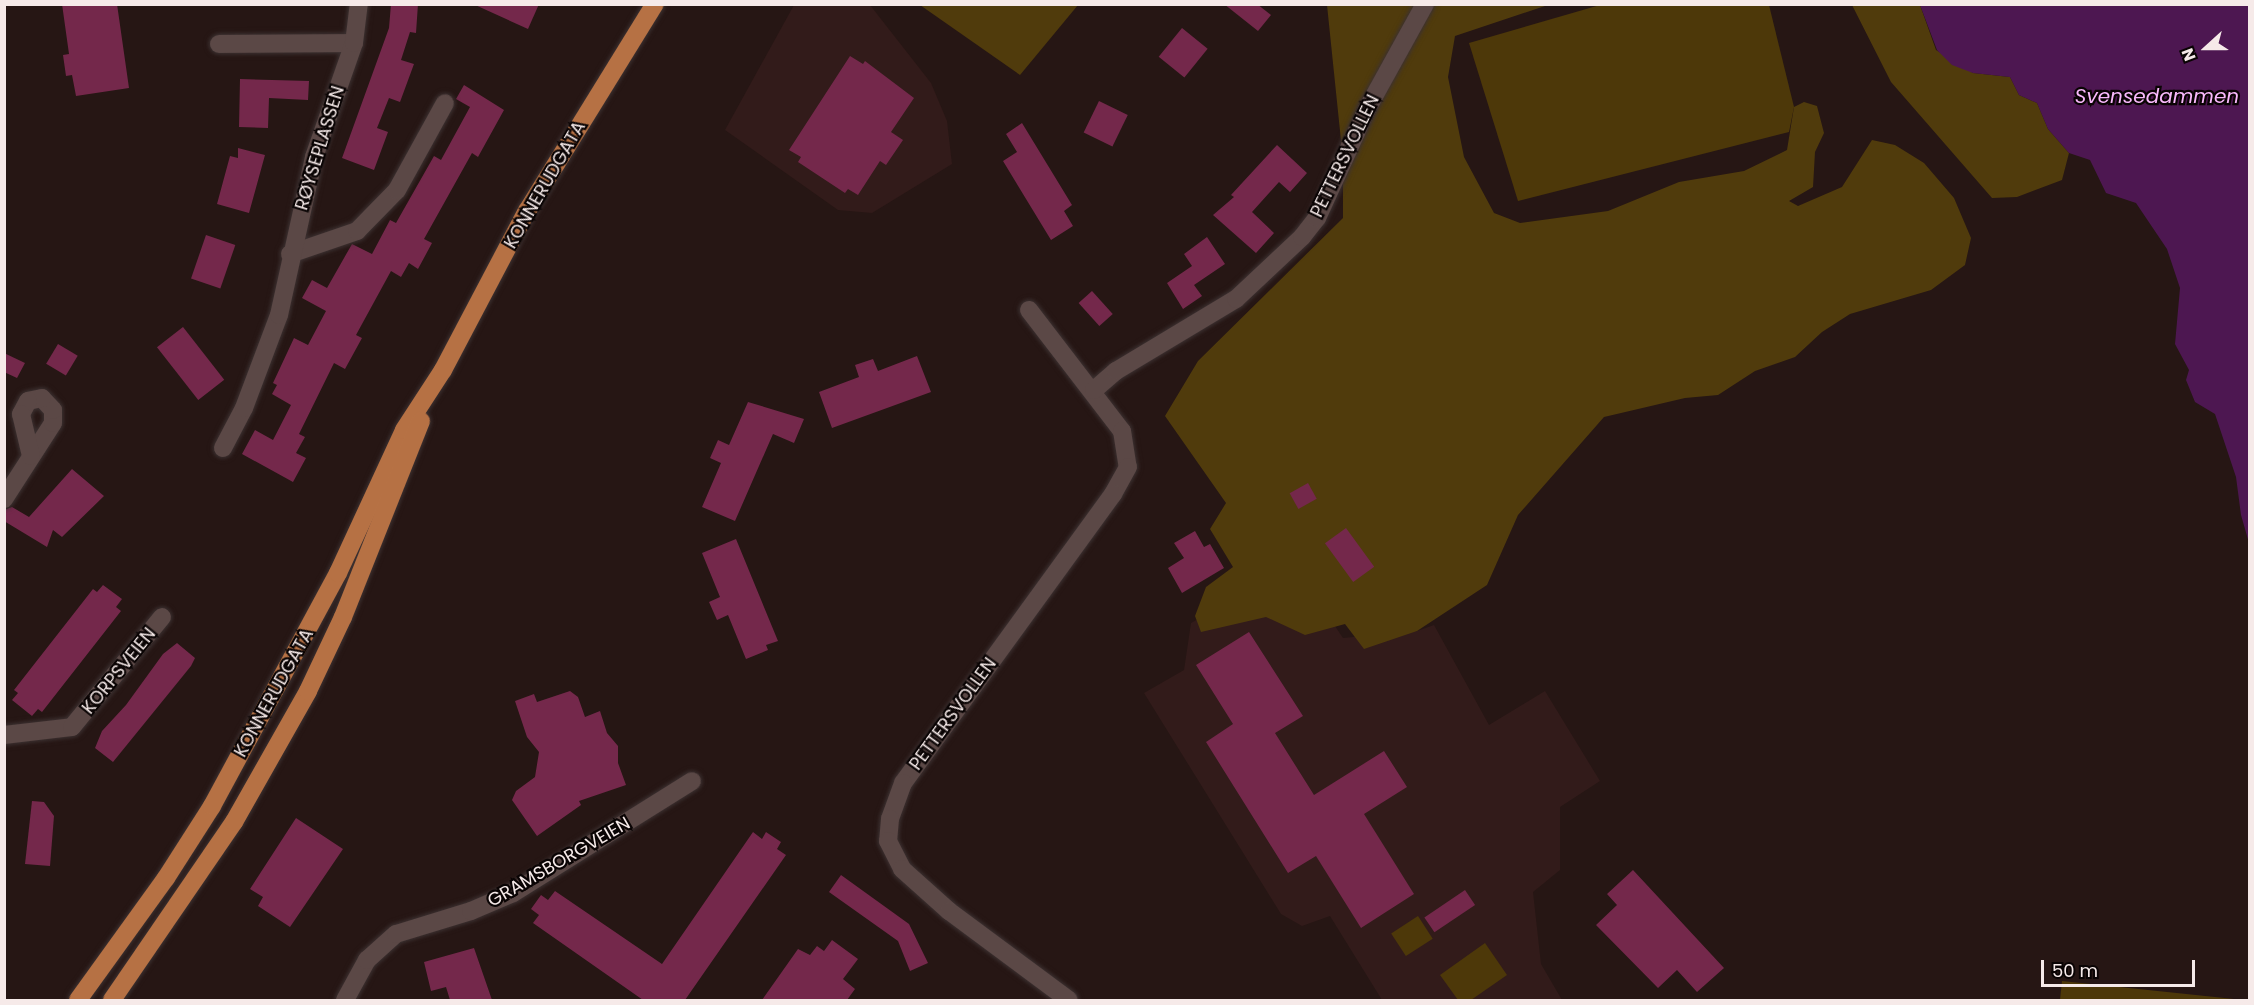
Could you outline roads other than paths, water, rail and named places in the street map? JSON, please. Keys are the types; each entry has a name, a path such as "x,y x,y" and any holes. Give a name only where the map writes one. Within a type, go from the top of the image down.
{"main road":[{"name":"KONNERUDGATA","path":"78,1000 166,878 212,806 338,573 405,430 443,370 527,212 655,4"},
{"name":"KONNERUDGATA","path":"112,1000 234,822 308,691 343,617 443,370"}],"street":[{"name":"RØYSEPLASSEN","path":"223,448 243,408 279,315 290,254 314,157 354,43 359,4"},
{"name":"PETTERSVOLLEN","path":"1094,390 1116,371 1236,298 1291,249 1317,218 1367,109 1425,4"},
{"path":"219,44 354,43"},
{"path":"290,254 357,231 397,190 445,103"},
{"name":"PETTERSVOLLEN","path":"1029,310 1094,390 1122,431 1129,459 1124,476 903,783 890,819 888,841 902,869 949,911 1069,1000"},
{"path":"4,499 20,481 31,456"},
{"name":"KORPSVEIEN","path":"4,735 72,727 162,617"},
{"name":"GRAMSBORGVEIEN","path":"345,1000 367,960 396,934 471,911 513,892 692,781"}],"water":[{"name":"Svensedammen","path":"1920,5 2249,5 2249,543 2241,515 2236,477 2215,414 2195,402 2186,380 2189,370 2175,344 2180,288 2167,249 2136,203 2106,193 2090,160 2069,153 2048,129 2037,103 2019,95 2010,77 1973,73 1952,65 1937,50"}]}
